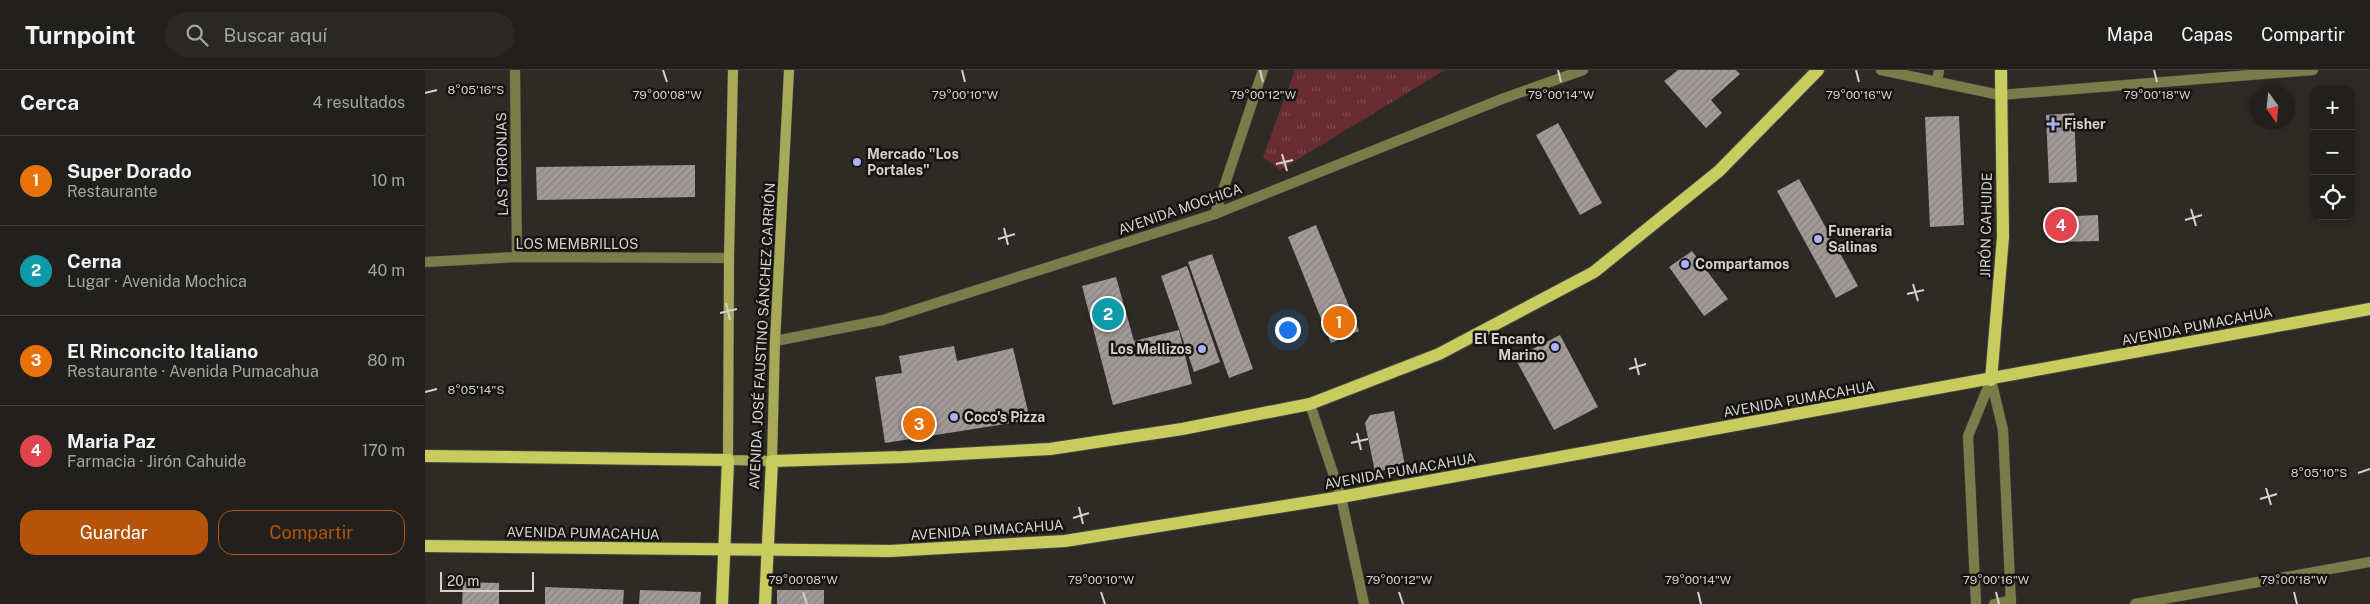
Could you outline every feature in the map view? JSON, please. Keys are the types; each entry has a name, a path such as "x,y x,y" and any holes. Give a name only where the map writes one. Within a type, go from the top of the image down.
{"main road":[{"name":"AVENIDA JOSÉ FAUSTINO SÁNCHEZ CARRIÓN","path":"723,604 728,460 729,258 733,70"},
{"name":"AVENIDA JOSÉ FAUSTINO SÁNCHEZ CARRIÓN","path":"765,604 766,551 772,461 775,341 789,70"},
{"path":"425,456 772,461 903,457 1050,449 1182,429 1310,404 1439,354 1594,272 1719,171 1818,70"},
{"name":"JIRÓN CAHUIDE","path":"1991,380 2003,237 2001,70"},
{"name":"AVENIDA PUMACAHUA","path":"425,546 890,551 1065,541 1341,497 1991,380 2370,309"}],"street":[{"name":"LAS TORONJAS","path":"515,70 517,257"},
{"path":"1215,214 1263,70"},
{"name":"AVENIDA MOCHICA","path":"775,341 883,320 1215,214 1502,99 1583,70"},
{"path":"1881,70 2000,95 2313,70"},
{"path":"1937,82 1939,70"},
{"name":"LOS MEMBRILLOS","path":"425,262 517,257 729,258"},
{"name":"JIRÓN CAHUIDE","path":"1991,380 2003,430 2011,602"},
{"name":"JIRÓN CAHUIDE","path":"1976,604 1967,436 1991,380"},
{"path":"1310,404 1341,497 1364,604"},
{"path":"2135,604 2370,562"},
{"path":"1994,604 2011,602"}],"green space":[{"path":"1295,70 1445,70 1280,170 1263,157"}],"building":[{"path":"1678,70 1736,70 1740,74 1711,100 1722,113 1706,128 1664,81"},
{"path":"2074,113 2077,182 2049,183 2046,115"},
{"path":"1959,116 1964,225 1930,227 1925,117"},
{"path":"1558,123 1602,203 1580,215 1536,135"},
{"path":"695,165 695,197 537,200 536,167"},
{"name":"Funeraria Salinas","path":"1799,179 1858,286 1836,298 1777,191"},
{"path":"2098,215 2099,241 2054,242 2054,217"},
{"path":"1316,225 1359,331 1331,343 1288,237"},
{"path":"1692,251 1728,299 1704,316 1669,267"},
{"path":"1212,254 1253,369 1229,378 1188,262"},
{"path":"1187,266 1220,362 1194,372 1161,276"},
{"path":"1116,277 1134,341 1179,330 1192,384 1113,405 1082,286"},
{"path":"1560,335 1598,407 1554,430 1515,358"},
{"path":"954,346 957,361 1013,348 1030,420 885,443 875,377 902,373 899,356"},
{"path":"1394,411 1405,466 1375,472 1365,423 1370,415"},
{"path":"463,582 499,583 499,604 462,604"},
{"path":"545,587 624,590 623,604 545,604"},
{"path":"640,590 701,592 700,604 639,604"},
{"path":"777,590 824,590 824,604 777,604"}],"place":[{"name":"Fisher","path":"2053,124"},
{"name":"Mercado \"Los Portales\"","path":"857,162"},
{"name":"Maria Paz","path":"2061,225"},
{"name":"Funeraria Salinas","path":"1818,239"},
{"name":"Compartamos","path":"1685,264"},
{"name":"Cerna","path":"1108,314"},
{"name":"Super Dorado","path":"1339,322"},
{"name":"El Encanto Marino","path":"1555,347"},
{"name":"Los Mellizos","path":"1202,349"},
{"name":"Coco's Pizza","path":"954,417"},
{"name":"El Rinconcito Italiano","path":"919,424"}]}
